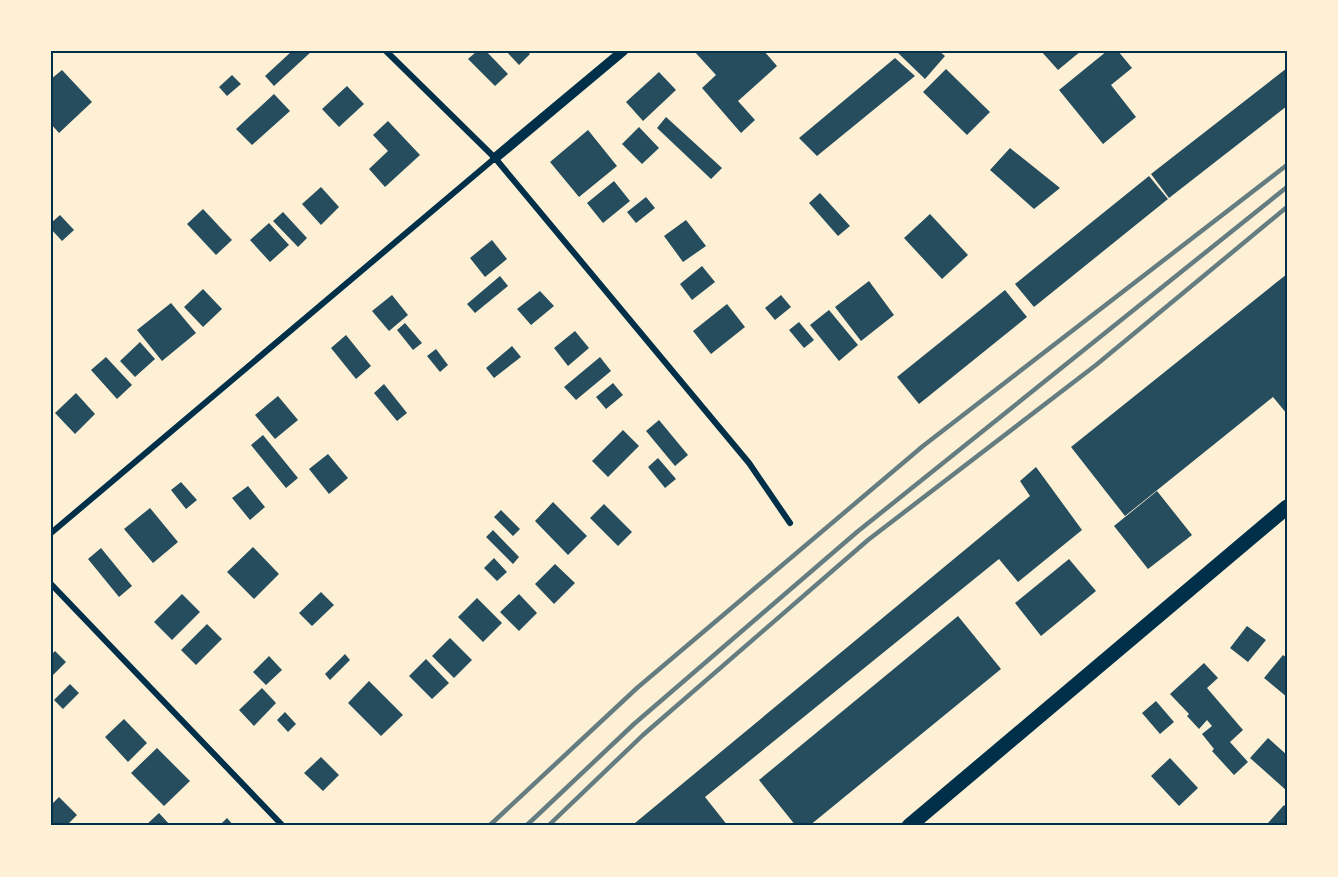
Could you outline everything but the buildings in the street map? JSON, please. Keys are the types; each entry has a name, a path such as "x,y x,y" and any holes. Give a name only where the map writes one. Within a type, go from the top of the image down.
{"main road":[{"path":"909,826 1287,507"}],"street":[{"path":"386,51 495,158 749,463 790,524"},
{"path":"51,534 623,51"},
{"path":"51,584 284,826"}],"railway":[{"path":"489,826 637,688 923,446 1287,165"},
{"path":"526,826 634,724 857,532 1287,187"},
{"path":"548,826 643,735 868,540 1096,365 1287,207"}]}
